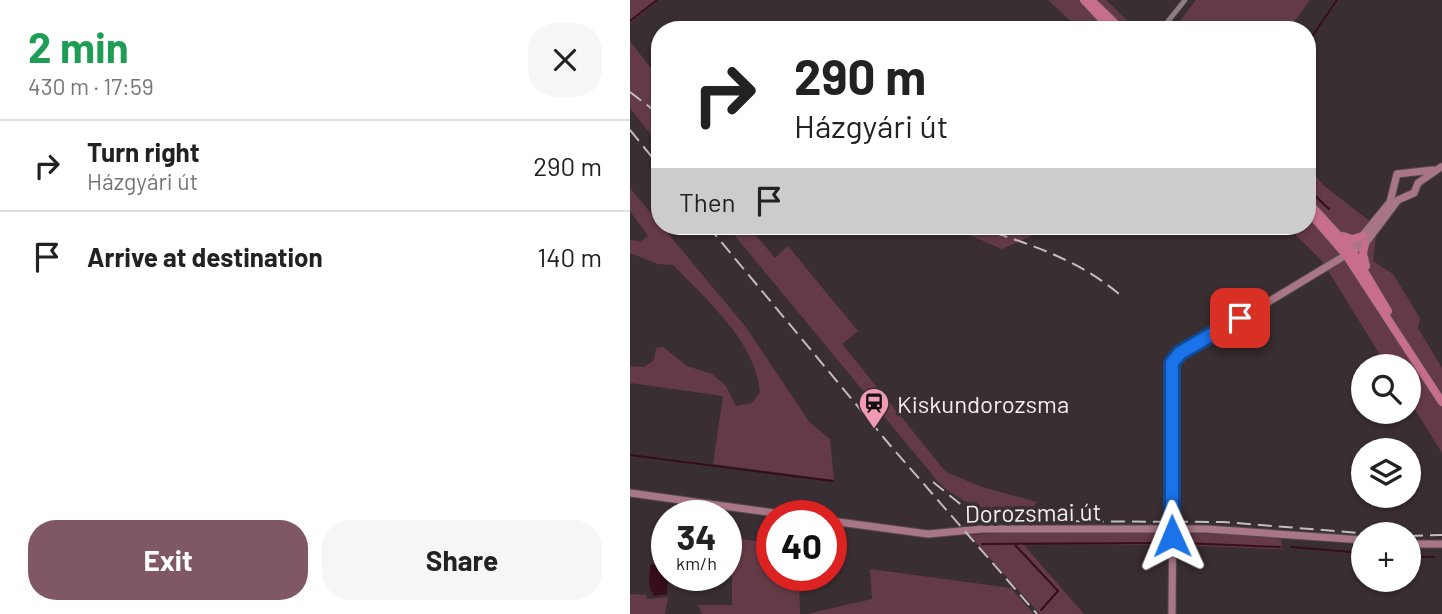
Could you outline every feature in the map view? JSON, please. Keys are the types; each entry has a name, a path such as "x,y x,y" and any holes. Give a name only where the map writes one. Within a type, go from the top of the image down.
{"main road":[{"path":"1084,0 1104,21"},
{"path":"1091,0 1113,21"},
{"path":"1316,210 1340,235 1442,402"},
{"path":"1316,219 1350,252 1370,278"},
{"path":"1340,235 1364,240 1363,260 1391,320"}],"street":[{"path":"1168,21 1185,0"},
{"path":"1364,240 1390,202 1397,174 1442,167"},
{"path":"1172,614 1174,359 1350,252 1364,240 1398,200 1414,193 1418,183 1442,167"},
{"path":"1411,173 1418,183"},
{"path":"1393,187 1405,196"},
{"path":"630,493 756,510"},
{"name":"Dorozsmai út","path":"847,523 928,534 982,529 1231,529 1351,539"},
{"path":"1421,543 1442,542"}],"shaded area":[{"path":"630,0 659,0 630,23"},
{"path":"1048,0 1106,0 1128,21 1070,21"},
{"path":"1196,0 1310,0 1295,21 1180,21"},
{"path":"630,41 651,68 651,135 630,108"},
{"path":"1316,176 1323,185 1380,229 1376,235 1373,261 1393,274 1420,318 1418,328 1442,368 1442,453 1421,419 1421,354 1380,354 1322,261 1296,235 1316,235"},
{"path":"630,188 651,213 651,235 669,235 745,326 810,423 830,439 834,480 713,464 723,396 630,383 630,366 644,367 654,360 656,348 663,347 687,366 712,374 726,386 736,406 752,403 760,392 749,356 714,307 673,265 658,264 630,253 630,240 641,241 648,236 630,211"},
{"path":"734,235 756,235 775,258 788,246 858,331 842,344 946,472 982,487 1037,502 1026,517 1001,514 961,499 940,484"},
{"path":"969,235 1033,235 1002,249"},
{"path":"1164,533 1170,539 1170,545 1023,544 1084,614 1040,614 969,535"},
{"path":"1182,533 1269,536 1281,540 1282,549 1175,545 1176,537"},
{"path":"742,539 756,541 756,591 799,591 800,614 702,614 698,605 732,605 732,591 742,591"},
{"path":"651,565 651,590 649,581"},
{"path":"870,569 1011,588 1034,614 806,614 872,599"},
{"path":"651,591 667,591 667,594 655,596"},
{"path":"630,594 646,595 647,599 668,597 665,614 630,614"}],"waterway":[{"path":"630,21 657,0"},
{"path":"1316,31 1337,0"},
{"path":"1316,197 1329,209"},
{"path":"630,455 833,481"},
{"path":"982,544 1163,543"},
{"path":"1182,543 1280,547"},
{"path":"1015,545 1058,591 1041,610"},
{"path":"1291,547 1351,552"},
{"path":"1421,557 1434,557"}],"railway":[{"path":"630,92 651,108"},
{"path":"630,130 651,156"},
{"path":"715,235 889,444 1037,614"},
{"path":"1001,235 1068,261 1103,281 1119,294"},
{"path":"933,482 964,507 1007,521 1223,522 1351,532"},
{"path":"1421,536 1442,535"}],"place":[{"name":"Kiskundorozsma","path":"874,430"}],"route":[{"path":"1172,536 1171,366 1180,353 1240,318"}]}
